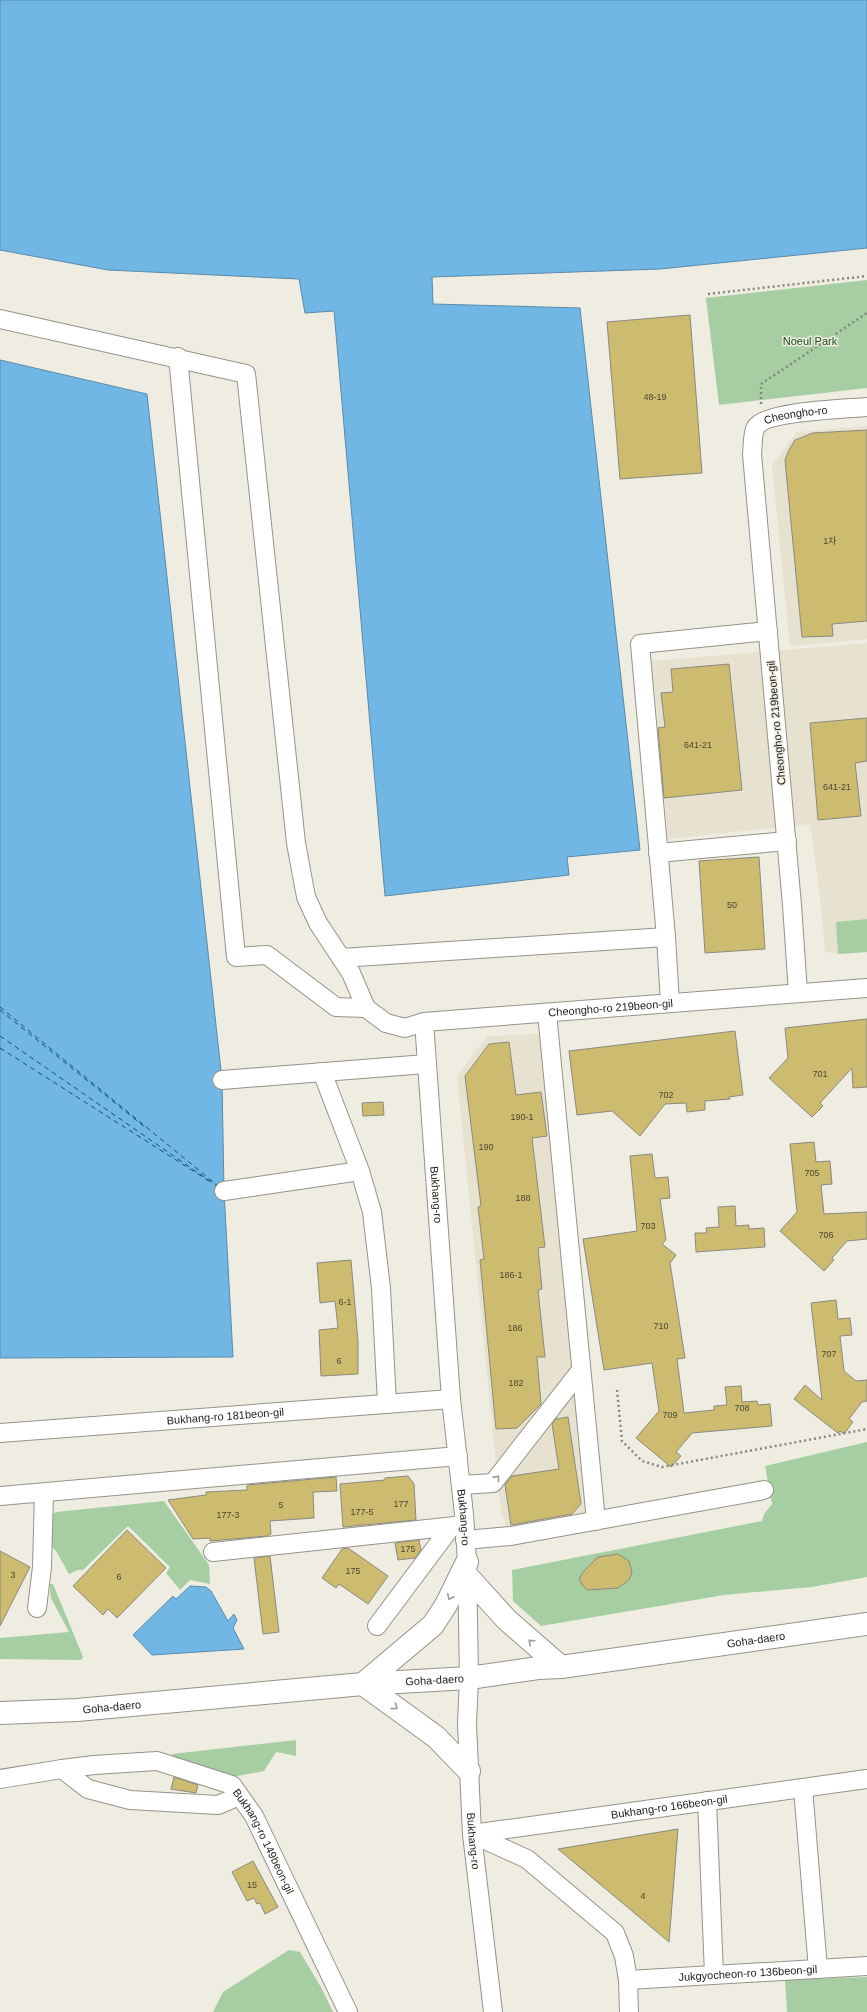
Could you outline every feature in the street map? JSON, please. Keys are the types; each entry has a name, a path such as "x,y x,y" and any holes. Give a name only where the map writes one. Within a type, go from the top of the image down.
{"main road":[{"path":"469,1771 436,1737 363,1684 433,1625 468,1569 507,1620 561,1667"},
{"name":"Goha-daero","path":"0,1713 77,1710 363,1684 469,1678 538,1668 561,1667 867,1624"},
{"path":"0,1699 77,1710"},
{"path":"0,1729 77,1710"}],"street":[{"path":"0,319 178,357 246,374 296,843 306,897 318,923 351,973 366,1008 336,1007 267,955 236,957 178,357"},
{"name":"Cheongho-ro","path":"752,454 755,428 761,421 779,415 867,407"},
{"name":"Cheongho-ro 219beon-gil","path":"752,454 787,841 798,993"},
{"path":"670,1003 666,937 640,644 768,631"},
{"path":"658,853 787,841"},
{"path":"341,958 666,937"},
{"name":"Cheongho-ro 219beon-gil","path":"366,1008 386,1023 404,1028 424,1022 867,988"},
{"path":"547,1013 596,1520"},
{"name":"Bukhang-ro","path":"424,1022 451,1399 461,1485 460,1531 468,1569 469,1678 467,1724 472,1834 492,2012"},
{"path":"222,1080 426,1064"},
{"path":"322,1072 360,1171 373,1220 381,1288 387,1404"},
{"path":"224,1191 360,1171"},
{"path":"461,1485 493,1483 582,1370"},
{"name":"Bukhang-ro 181beon-gil","path":"0,1433 451,1399"},
{"path":"0,1496 458,1456"},
{"path":"213,1552 460,1531 511,1536 764,1490"},
{"path":"37,1608 42,1567 44,1493"},
{"path":"377,1626 460,1531"},
{"name":"Bukhang-ro 149beon-gil","path":"0,1779 94,1764 157,1761 232,1786 254,1816 348,2012"},
{"path":"62,1770 88,1789 130,1800 218,1805 237,1793"},
{"name":"Bukhang-ro 166beon-gil","path":"472,1834 867,1779"},
{"path":"803,1788 818,1969"},
{"path":"707,1801 714,1975"},
{"path":"472,1834 527,1858 615,1934 624,1956 628,1980 629,2012"},
{"name":"Jukgyocheon-ro 136beon-gil","path":"628,1980 867,1966"}],"path":[{"path":"708,294 867,276"},
{"path":"761,421 761,384 867,313"},
{"path":"617,1390 622,1441 642,1461 662,1467 867,1429"}],"shaded area":[{"path":"867,426 867,639 790,646 772,465 797,432"},
{"path":"867,643 867,952 838,954 825,952 820,896 810,824 668,839 652,661"},
{"path":"558,1033 604,1511 508,1531 501,1513 457,1076 487,1036"}],"green space":[{"name":"Noeul Park","path":"867,280 867,388 719,405 706,298"},
{"path":"867,919 867,952 838,954 836,922"},
{"path":"867,1442 867,1577 812,1587 724,1595 541,1626 513,1601 512,1570 762,1521 764,1514 772,1504 765,1466"},
{"path":"164,1501 209,1565 210,1584 190,1580 180,1590 166,1573 170,1567 128,1526 83,1570 78,1570 69,1574 56,1551 48,1543 49,1517 56,1512"},
{"path":"49,1584 53,1584 83,1657 81,1660 0,1659 0,1638 69,1632 51,1598"},
{"path":"296,1740 296,1756 276,1752 264,1771 227,1778 176,1763 172,1754"},
{"path":"289,1950 300,1952 322,1989 333,2012 213,2012 223,1992"},
{"path":"867,1977 867,2012 787,2012 785,1980"}],"water":[{"path":"0,0 867,0 867,248 660,269 432,277 433,304 580,308 640,850 567,857 569,875 385,896 334,311 305,313 299,279 108,270 0,250"},
{"path":"0,360 147,394 222,1080 224,1191 233,1357 0,1358"},
{"path":"190,1586 206,1587 211,1591 228,1621 234,1614 237,1620 233,1628 244,1649 152,1655 133,1635 173,1596 176,1599"}],"building":[{"path":"690,315 702,473 620,479 607,322"},
{"path":"867,430 867,621 832,624 833,636 802,637 785,460 795,440 813,433"},
{"path":"729,664 742,790 664,798 658,728 665,727 661,693 673,692 671,669"},
{"path":"867,718 867,761 855,763 861,816 818,820 810,723"},
{"path":"759,857 765,949 705,953 699,861"},
{"path":"867,1019 867,1087 853,1088 852,1068 820,1103 823,1106 812,1117 769,1078 788,1058 785,1028"},
{"path":"735,1031 743,1095 729,1097 730,1099 705,1101 705,1110 687,1112 686,1103 665,1104 640,1136 612,1111 577,1115 569,1051"},
{"path":"509,1042 516,1095 541,1092 547,1136 532,1138 545,1247 538,1248 542,1289 538,1290 545,1357 537,1357 541,1404 517,1428 496,1429 480,1260 484,1259 478,1207 481,1206 465,1076 489,1044"},
{"path":"383,1102 384,1115 363,1116 362,1103"},
{"path":"814,1142 816,1162 830,1161 832,1184 821,1185 824,1214 867,1212 867,1239 847,1241 832,1258 834,1260 824,1271 780,1231 797,1212 790,1144"},
{"path":"652,1154 655,1178 668,1177 670,1198 660,1199 666,1240 662,1244 676,1255 670,1263 685,1358 677,1359 684,1413 714,1410 714,1406 727,1405 725,1387 741,1386 742,1402 757,1401 758,1405 770,1404 772,1426 692,1433 676,1452 681,1456 671,1467 636,1438 659,1411 652,1363 604,1370 583,1239 637,1231 630,1156"},
{"path":"735,1206 736,1226 749,1225 749,1229 764,1228 765,1247 696,1252 695,1233 707,1233 706,1228 719,1227 718,1207"},
{"path":"351,1260 358,1341 358,1374 321,1376 319,1330 338,1328 335,1301 320,1303 317,1263"},
{"path":"836,1300 838,1319 850,1318 852,1335 840,1336 844,1371 856,1381 867,1380 867,1401 862,1402 849,1419 853,1422 844,1434 840,1431 838,1433 794,1399 805,1385 822,1400 811,1303"},
{"path":"568,1417 581,1504 572,1514 511,1525 505,1485 512,1476 559,1469 552,1424 556,1419"},
{"path":"408,1476 414,1484 416,1520 343,1527 340,1484 385,1480 385,1478"},
{"path":"336,1477 337,1491 313,1492 314,1518 270,1521 271,1534 267,1536 210,1541 210,1538 193,1539 168,1500 206,1495 206,1492 247,1490 247,1485"},
{"path":"127,1530 166,1568 117,1618 108,1609 103,1615 73,1586"},
{"path":"419,1540 421,1550 415,1558 398,1560 395,1543"},
{"path":"348,1548 388,1576 368,1604 339,1584 336,1588 322,1578 342,1549"},
{"path":"0,1551 30,1567 0,1626"},
{"path":"618,1554 629,1561 632,1572 629,1580 618,1588 587,1590 579,1579 583,1572 598,1557"},
{"path":"270,1556 279,1632 263,1634 254,1558"},
{"path":"174,1777 198,1785 196,1793 171,1789"},
{"path":"678,1829 669,1942 558,1849"},
{"path":"253,1861 278,1907 265,1914 260,1903 257,1904 254,1898 247,1901 232,1872"}],"ferry route":[{"path":"0,1007 218,1186"},
{"path":"0,1010 146,1128"},
{"path":"0,1036 217,1186"},
{"path":"0,1048 209,1181"}]}
